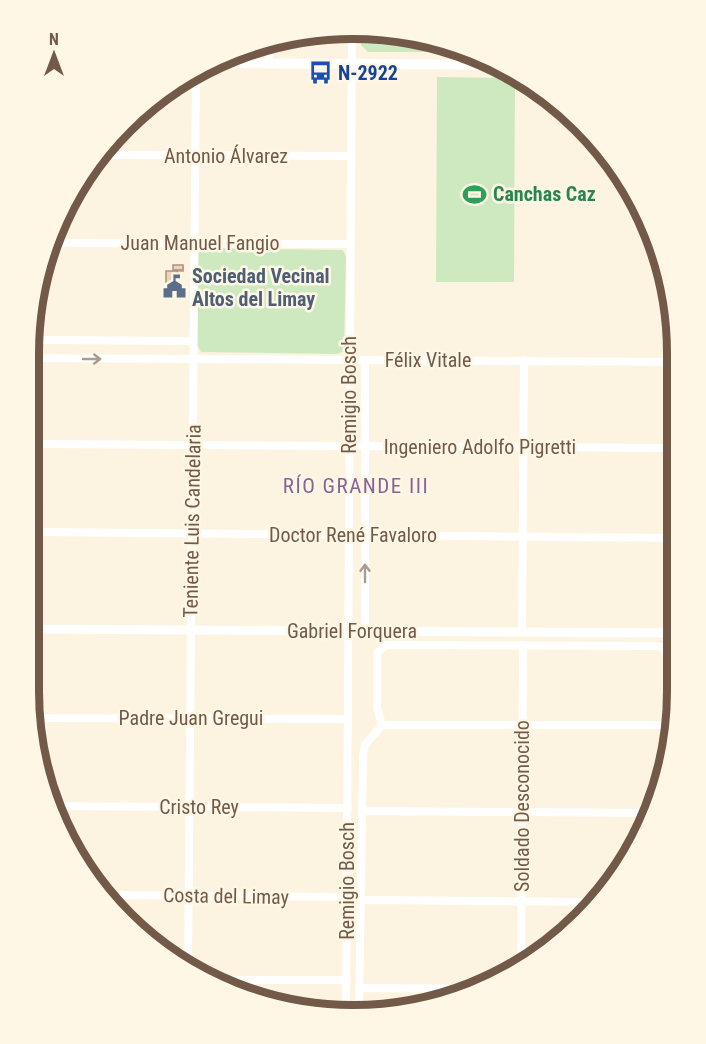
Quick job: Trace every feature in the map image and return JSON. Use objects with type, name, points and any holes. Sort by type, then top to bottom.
[{"type":"main road","points":[[233,63],[477,65]]},
{"type":"street","name":"Remigio Bosch","points":[[346,1005],[352,39]]},
{"type":"street","points":[[269,51],[269,63]]},
{"type":"street","name":"Teniente Luis Candelaria","points":[[188,958],[196,81]]},
{"type":"street","name":"Antonio Álvarez","points":[[110,155],[351,156]]},
{"type":"street","name":"Juan Manuel Fangio","points":[[59,243],[350,244]]},
{"type":"street","points":[[40,340],[192,341]]},
{"type":"street","name":"Félix Vitale","points":[[39,358],[667,362]]},
{"type":"street","name":"Remigio Bosch","points":[[365,360],[365,631]]},
{"type":"street","points":[[522,632],[524,360]]},
{"type":"street","name":"Ingeniero Adolfo Pigretti","points":[[39,444],[667,448]]},
{"type":"street","name":"Doctor René Favaloro","points":[[39,532],[667,538]]},
{"type":"street","name":"Gabriel Forquera","points":[[39,623],[191,630],[667,633]]},
{"type":"street","name":"Gabriel Forquera","points":[[382,725],[377,707],[377,659],[380,649],[393,644],[655,646],[664,648],[667,656],[667,691]]},
{"type":"street","name":"Soldado Desconocido","points":[[521,956],[524,645]]},
{"type":"street","name":"Padre Juan Gregui","points":[[41,718],[348,719]]},
{"type":"street","name":"Remigio Bosch","points":[[359,1005],[364,748],[382,725]]},
{"type":"street","points":[[382,725],[665,725]]},
{"type":"street","name":"Cristo Rey","points":[[61,806],[348,808]]},
{"type":"street","points":[[362,811],[642,813]]},
{"type":"street","name":"Costa del Limay","points":[[114,894],[347,897]]},
{"type":"street","points":[[361,900],[585,902]]},
{"type":"street","points":[[231,980],[346,980]]},
{"type":"street","points":[[360,988],[451,989]]},
{"type":"green space","points":[[361,39],[374,40],[414,45],[441,52],[368,52],[361,45]]},
{"type":"green space","name":"Canchas Caz","points":[[437,77],[504,78],[515,84],[514,282],[436,282]]},
{"type":"green space","points":[[205,248],[343,250],[346,257],[344,351],[337,354],[201,352],[197,345],[197,255]]},
{"type":"building","points":[[173,265],[183,265],[183,270],[173,270]]},
{"type":"building","name":"Sociedad Vecinal Altos del Limay","points":[[166,271],[177,271],[177,295],[166,295]]},
{"type":"place","name":"N-2922","points":[[320,73]]},
{"type":"place","name":"Canchas Caz","points":[[475,194]]},
{"type":"place","name":"Sociedad Vecinal Altos del Limay","points":[[174,287]]},
{"type":"district","name":"RÍO GRANDE III","points":[[356,486]]}]
